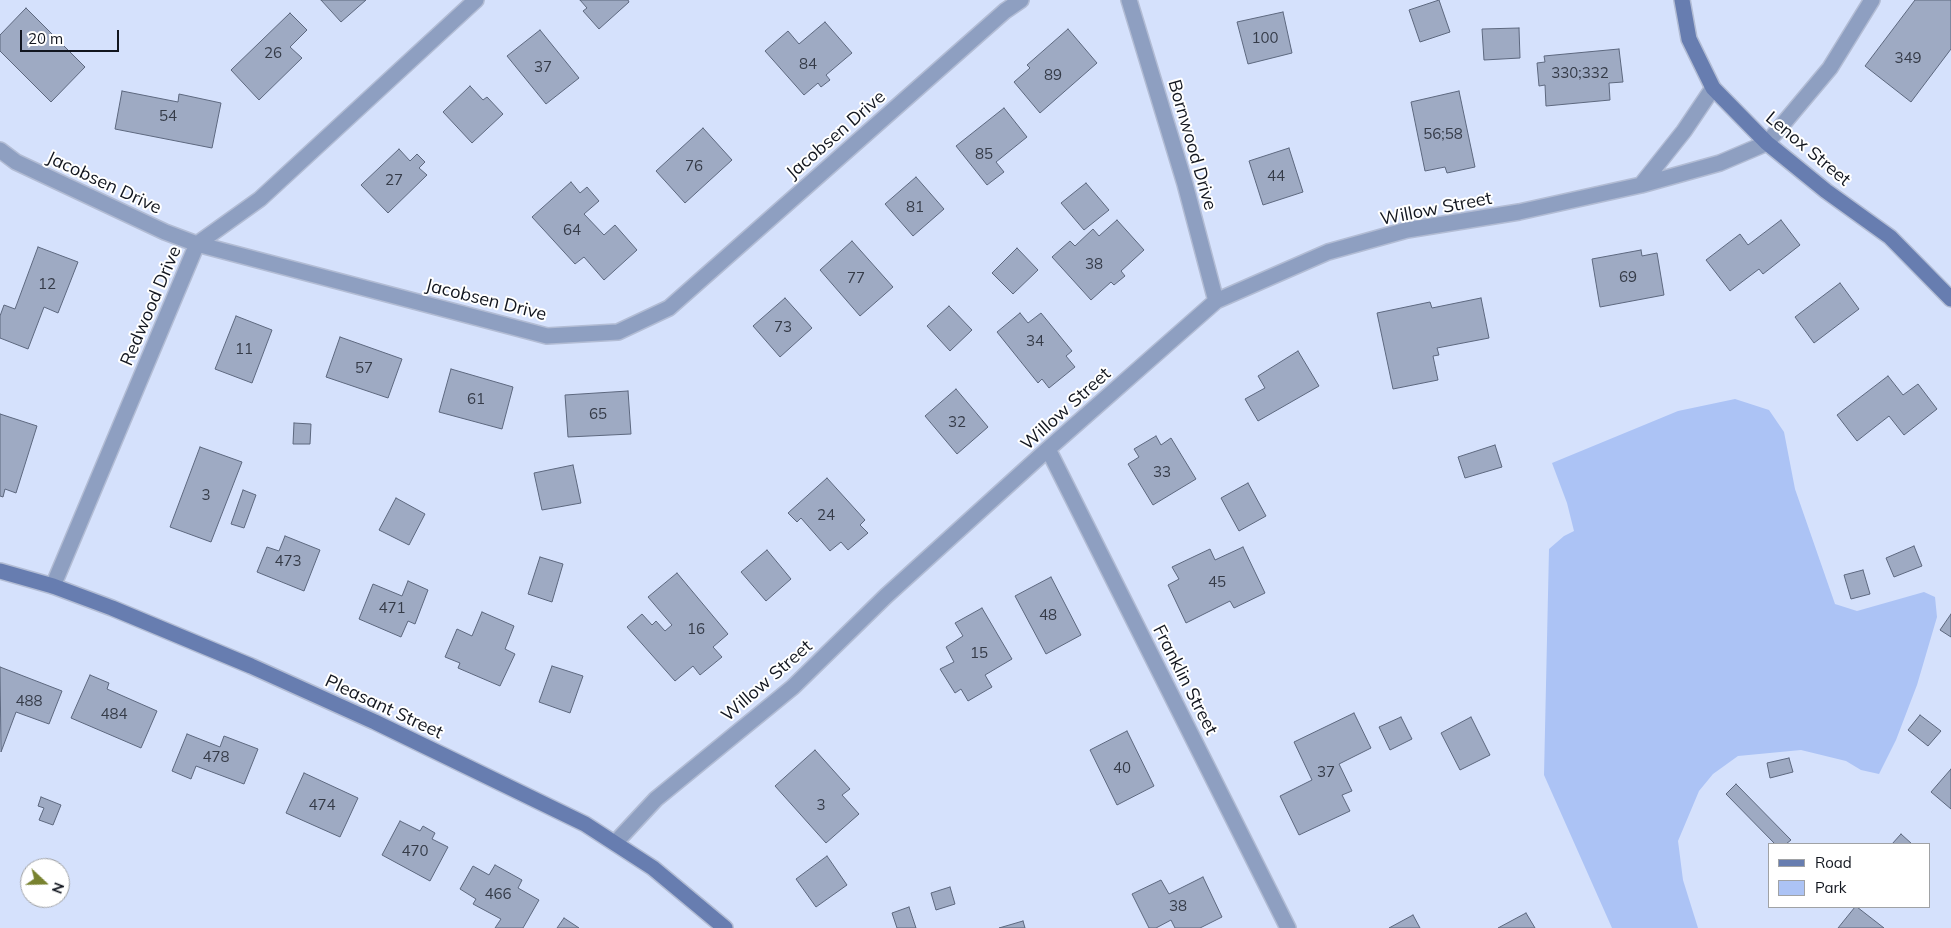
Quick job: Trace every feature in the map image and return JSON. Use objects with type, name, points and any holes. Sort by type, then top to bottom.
[{"type":"street","name":"Redwood Drive","points":[[53,586],[198,244],[260,199],[476,0]]},
{"type":"street","name":"Jacobsen Drive","points":[[0,150],[16,162],[165,232],[198,244],[547,336],[618,332],[669,308],[1005,11],[1021,0]]},
{"type":"street","name":"Bornwood Drive","points":[[1129,0],[1185,184],[1216,301]]},
{"type":"street","name":"Lenox Street","points":[[1682,0],[1689,38],[1713,88],[1767,143],[1826,191],[1890,237],[1951,299]]},
{"type":"street","points":[[1767,143],[1830,68],[1872,0]]},
{"type":"street","points":[[1641,185],[1684,131],[1713,88]]},
{"type":"street","name":"Willow Street","points":[[614,843],[656,799],[793,687],[886,596],[1048,449],[1216,301],[1328,252],[1407,230],[1519,212],[1641,185],[1720,163],[1767,143]]},
{"type":"street","name":"Franklin Street","points":[[1048,449],[1288,928]]},
{"type":"street","name":"Pleasant Street","points":[[0,571],[53,586],[112,608],[241,662],[366,718],[584,824],[653,868],[725,928]]},
{"type":"green space","points":[[1735,399],[1769,410],[1784,432],[1795,489],[1835,604],[1857,611],[1924,592],[1935,597],[1937,617],[1917,685],[1896,740],[1879,774],[1861,770],[1846,761],[1801,750],[1738,756],[1713,774],[1699,791],[1678,841],[1683,880],[1698,928],[1612,928],[1544,775],[1549,549],[1564,536],[1574,531],[1567,503],[1552,463],[1678,411]]},
{"type":"building","points":[[321,0],[366,0],[341,22]]},
{"type":"building","points":[[580,0],[628,0],[629,2],[599,29],[583,11],[587,8]]},
{"type":"building","points":[[1439,0],[1450,32],[1420,42],[1409,10]]},
{"type":"building","points":[[1915,0],[1951,0],[1951,49],[1911,102],[1865,66]]},
{"type":"building","points":[[26,8],[85,67],[51,102],[0,51],[0,35]]},
{"type":"building","points":[[1283,12],[1292,53],[1248,64],[1237,22]]},
{"type":"building","points":[[290,13],[307,30],[290,47],[302,58],[259,100],[231,70]]},
{"type":"building","points":[[825,22],[852,53],[826,75],[830,80],[821,87],[818,83],[804,95],[765,51],[788,31],[799,44]]},
{"type":"building","points":[[1519,28],[1520,58],[1484,60],[1482,29]]},
{"type":"building","points":[[1068,29],[1097,63],[1040,113],[1014,82],[1030,68],[1027,65]]},
{"type":"building","points":[[540,30],[579,78],[546,104],[507,56]]},
{"type":"building","points":[[1619,49],[1623,82],[1609,83],[1610,100],[1546,106],[1545,85],[1539,86],[1537,63],[1545,62],[1544,56]]},
{"type":"building","points":[[470,86],[483,100],[487,97],[503,114],[472,143],[443,112]]},
{"type":"building","points":[[122,91],[178,102],[179,94],[221,103],[212,148],[115,129]]},
{"type":"building","points":[[1459,91],[1475,167],[1447,173],[1445,167],[1425,171],[1411,102]]},
{"type":"building","points":[[1004,108],[1027,137],[996,162],[1004,172],[987,185],[956,146]]},
{"type":"building","points":[[703,128],[732,160],[685,203],[656,171]]},
{"type":"building","points":[[1289,148],[1303,192],[1263,205],[1249,161]]},
{"type":"building","points":[[399,149],[410,161],[417,154],[425,162],[419,168],[427,175],[388,213],[361,185]]},
{"type":"building","points":[[916,177],[944,209],[913,236],[885,204]]},
{"type":"building","points":[[571,182],[580,193],[587,187],[599,201],[584,214],[604,235],[615,225],[637,250],[604,280],[584,257],[575,264],[532,217]]},
{"type":"building","points":[[1086,183],[1109,210],[1084,230],[1061,203]]},
{"type":"building","points":[[1117,220],[1144,250],[1121,271],[1125,276],[1114,285],[1111,282],[1091,300],[1052,257],[1070,241],[1075,246],[1093,229],[1099,236]]},
{"type":"building","points":[[1781,220],[1800,245],[1763,274],[1759,269],[1730,291],[1706,260],[1740,234],[1748,245]]},
{"type":"building","points":[[852,241],[893,287],[860,316],[820,270]]},
{"type":"building","points":[[38,247],[78,262],[58,313],[44,307],[28,349],[0,338],[0,316],[4,305],[15,309]]},
{"type":"building","points":[[1017,248],[1038,270],[1013,294],[992,273]]},
{"type":"building","points":[[1641,250],[1642,256],[1657,253],[1664,295],[1600,307],[1592,259]]},
{"type":"building","points":[[1840,283],[1859,309],[1814,343],[1795,317]]},
{"type":"building","points":[[785,298],[812,328],[780,357],[753,326]]},
{"type":"building","points":[[1481,298],[1489,338],[1437,348],[1439,355],[1433,356],[1438,380],[1393,389],[1377,313],[1430,302],[1432,308]]},
{"type":"building","points":[[949,306],[972,330],[950,351],[927,326]]},
{"type":"building","points":[[1020,313],[1028,323],[1041,313],[1072,351],[1066,356],[1075,367],[1049,388],[1042,379],[1038,383],[997,332]]},
{"type":"building","points":[[236,316],[272,330],[252,383],[215,369]]},
{"type":"building","points":[[340,337],[402,359],[388,398],[326,377]]},
{"type":"building","points":[[1298,351],[1319,386],[1258,421],[1245,399],[1265,388],[1258,376]]},
{"type":"building","points":[[451,369],[513,387],[502,429],[439,412]]},
{"type":"building","points":[[1888,376],[1903,395],[1918,384],[1937,409],[1904,435],[1889,416],[1857,441],[1837,415]]},
{"type":"building","points":[[956,389],[988,427],[957,454],[925,416]]},
{"type":"building","points":[[628,391],[631,434],[568,437],[565,395]]},
{"type":"building","points":[[0,414],[37,426],[16,493],[5,489],[3,497],[0,496]]},
{"type":"building","points":[[294,423],[311,424],[310,444],[293,444]]},
{"type":"building","points":[[1156,436],[1161,445],[1171,438],[1196,479],[1153,505],[1128,464],[1139,457],[1134,449]]},
{"type":"building","points":[[1495,445],[1502,467],[1465,478],[1458,457]]},
{"type":"building","points":[[200,447],[242,462],[211,542],[170,527]]},
{"type":"building","points":[[573,465],[581,503],[542,510],[534,473]]},
{"type":"building","points":[[827,478],[865,520],[860,525],[868,533],[848,550],[841,542],[830,551],[801,518],[797,522],[788,513]]},
{"type":"building","points":[[1248,483],[1266,516],[1239,531],[1221,498]]},
{"type":"building","points":[[243,490],[256,495],[244,528],[231,524]]},
{"type":"building","points":[[396,498],[425,514],[409,545],[379,530]]},
{"type":"building","points":[[285,536],[320,550],[304,591],[257,572],[267,547],[279,551]]},
{"type":"building","points":[[1914,546],[1922,566],[1894,577],[1886,558]]},
{"type":"building","points":[[1243,547],[1265,593],[1234,608],[1230,601],[1186,623],[1168,585],[1179,579],[1172,567],[1210,549],[1215,560]]},
{"type":"building","points":[[767,550],[791,579],[766,601],[741,572]]},
{"type":"building","points":[[540,557],[563,564],[552,602],[528,594]]},
{"type":"building","points":[[1863,570],[1870,594],[1851,599],[1844,575]]},
{"type":"building","points":[[677,573],[728,634],[713,647],[722,657],[700,675],[693,666],[675,681],[627,627],[642,614],[652,625],[656,621],[665,631],[672,625],[648,597]]},
{"type":"building","points":[[1051,577],[1081,635],[1046,654],[1015,596]]},
{"type":"building","points":[[408,581],[428,590],[415,624],[408,621],[401,637],[359,619],[373,584],[402,596]]},
{"type":"building","points":[[982,608],[1012,659],[985,675],[992,687],[968,701],[961,689],[955,693],[940,669],[954,662],[946,647],[963,636],[955,623]]},
{"type":"building","points":[[482,612],[514,626],[505,649],[515,654],[500,686],[458,668],[460,663],[445,657],[457,629],[472,636]]},
{"type":"building","points":[[1951,614],[1951,637],[1940,630]]},
{"type":"building","points":[[552,666],[583,676],[570,713],[539,702]]},
{"type":"building","points":[[0,667],[62,691],[49,724],[16,712],[1,752]]},
{"type":"building","points":[[90,675],[109,683],[107,689],[157,711],[141,748],[71,718]]},
{"type":"building","points":[[1354,713],[1371,748],[1339,764],[1352,791],[1342,795],[1350,811],[1299,835],[1280,796],[1312,780],[1294,742]]},
{"type":"building","points":[[1920,715],[1941,731],[1928,746],[1908,730]]},
{"type":"building","points":[[1401,717],[1412,739],[1390,750],[1379,727]]},
{"type":"building","points":[[1471,717],[1490,755],[1460,770],[1441,733]]},
{"type":"building","points":[[1127,731],[1154,786],[1117,805],[1090,750]]},
{"type":"building","points":[[187,734],[220,747],[224,736],[258,749],[244,784],[196,766],[191,779],[172,771]]},
{"type":"building","points":[[815,750],[850,789],[842,795],[859,814],[826,843],[775,786]]},
{"type":"building","points":[[1789,758],[1793,772],[1770,778],[1767,763]]},
{"type":"building","points":[[1951,769],[1951,809],[1931,792]]},
{"type":"building","points":[[304,773],[358,798],[340,837],[286,813]]},
{"type":"building","points":[[1736,784],[1791,840],[1787,843],[1774,843],[1726,794]]},
{"type":"building","points":[[41,797],[61,805],[53,825],[39,820],[44,808],[38,806]]},
{"type":"building","points":[[400,821],[420,831],[423,826],[435,833],[432,839],[448,847],[430,881],[382,855]]},
{"type":"building","points":[[1901,834],[1911,843],[1893,843]]},
{"type":"building","points":[[827,856],[847,885],[816,907],[796,879]]},
{"type":"building","points":[[495,865],[522,880],[518,888],[539,900],[523,928],[495,928],[501,919],[473,904],[476,899],[460,889],[473,866],[489,875]]},
{"type":"building","points":[[1203,877],[1222,917],[1200,928],[1175,928],[1171,920],[1156,928],[1149,928],[1132,894],[1161,880],[1169,894]]},
{"type":"building","points":[[950,887],[955,904],[936,910],[931,893]]},
{"type":"building","points":[[909,907],[916,928],[897,928],[892,913]]},
{"type":"building","points":[[1854,908],[1858,908],[1884,928],[1838,928]]},
{"type":"building","points":[[1526,913],[1535,928],[1498,928]]},
{"type":"building","points":[[1413,915],[1420,928],[1389,928]]},
{"type":"building","points":[[564,918],[579,928],[557,928]]},
{"type":"building","points":[[1023,921],[1025,928],[999,928]]}]
